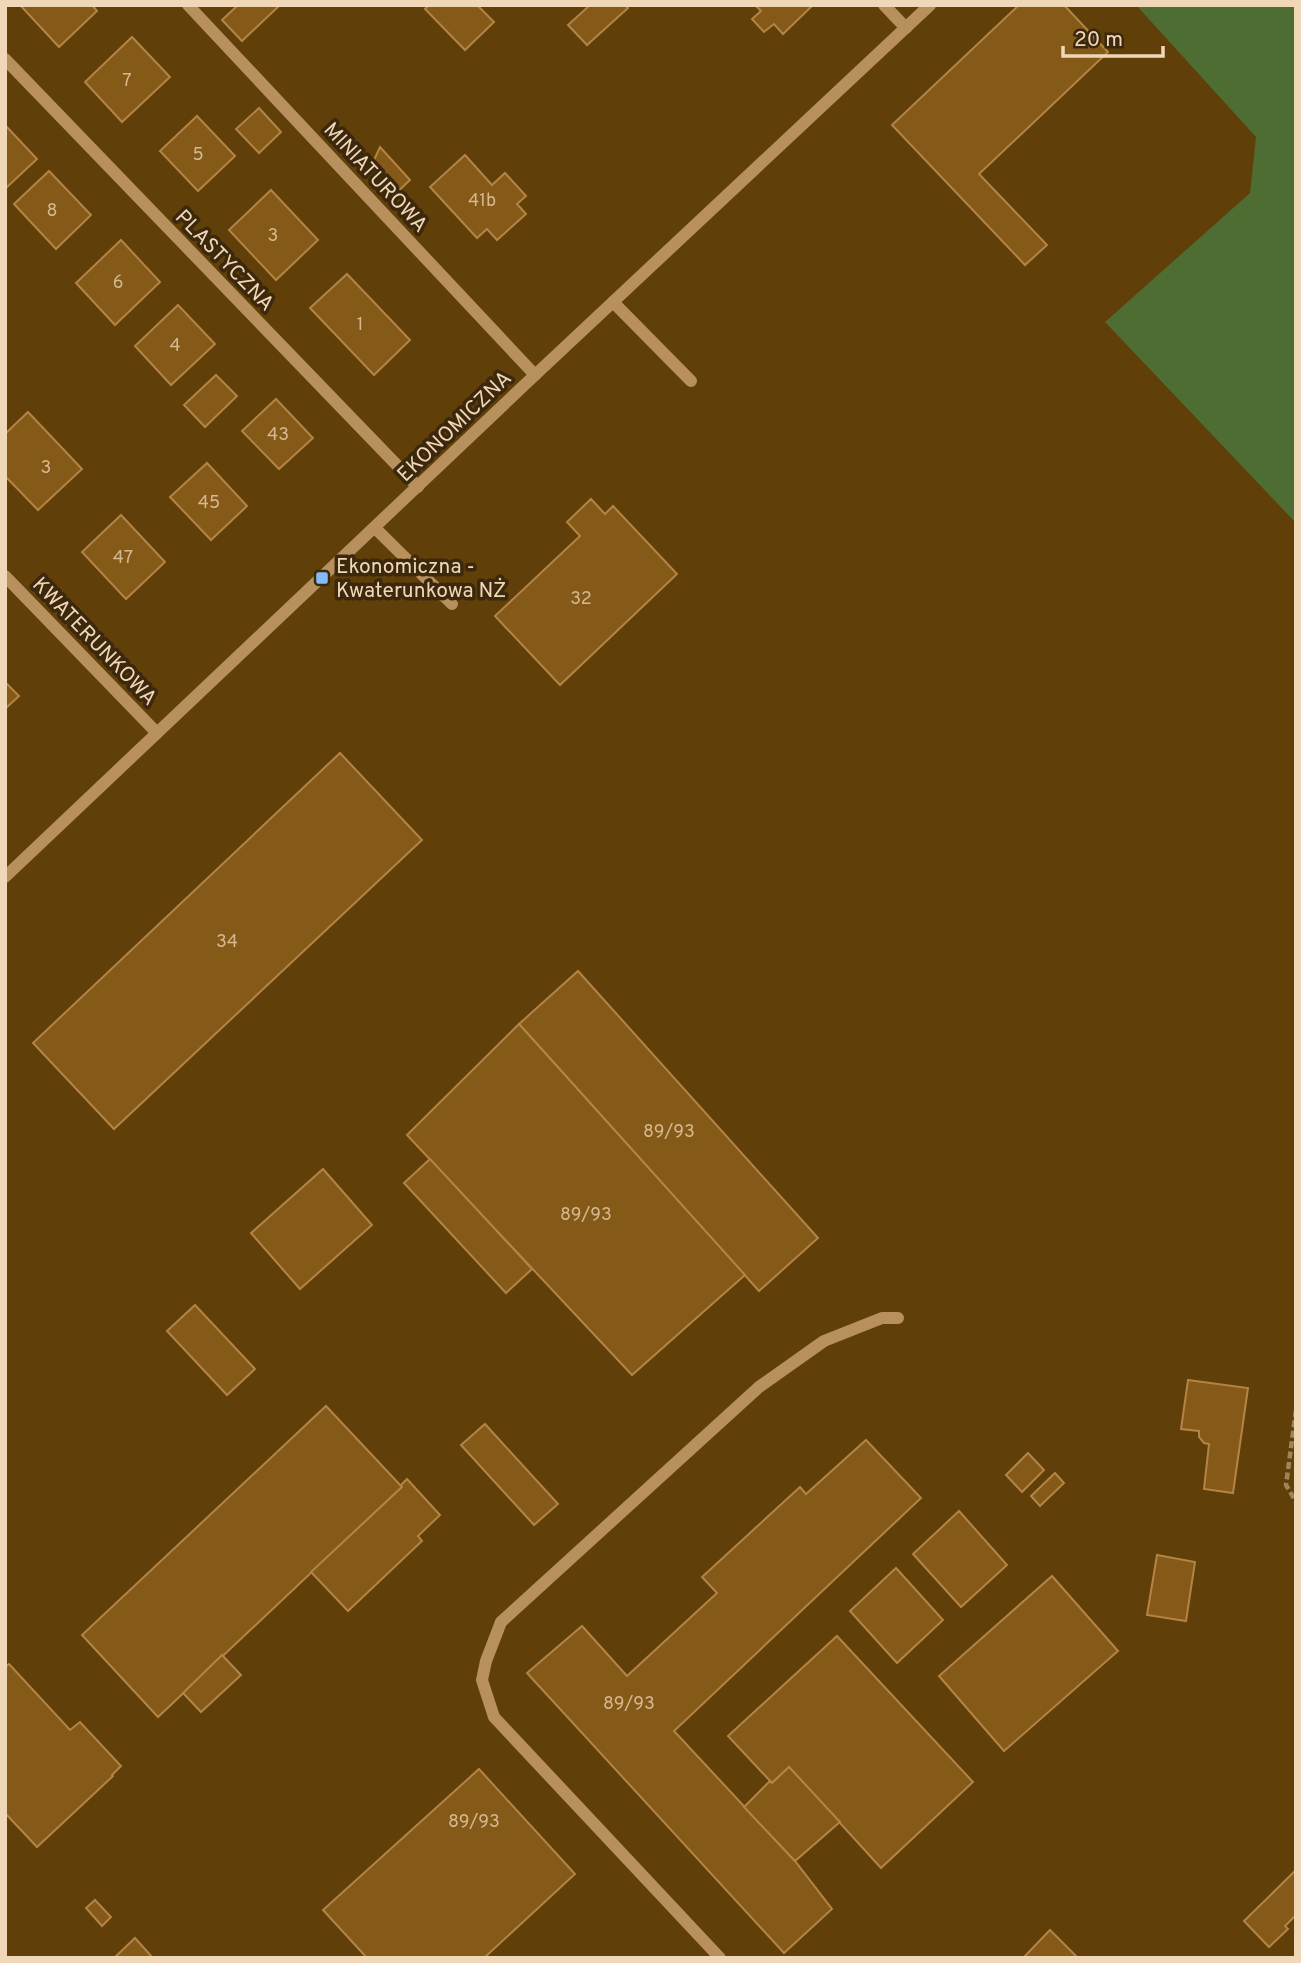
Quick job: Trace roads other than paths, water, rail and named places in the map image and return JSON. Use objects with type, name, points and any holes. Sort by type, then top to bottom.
[{"type":"street","name":"MINIATUROWA","points":[[188,5],[535,375]]},
{"type":"street","points":[[884,5],[906,28]]},
{"type":"street","name":"EKONOMICZNA","points":[[5,877],[930,5]]},
{"type":"street","name":"PLASTYCZNA","points":[[5,59],[418,487]]},
{"type":"street","points":[[613,302],[691,382]]},
{"type":"street","points":[[375,528],[452,604]]},
{"type":"street","name":"KWATERUNKOWA","points":[[5,576],[157,733]]},
{"type":"street","points":[[720,1958],[494,1717],[482,1680],[486,1661],[501,1622],[759,1387],[824,1341],[882,1318],[898,1318]]},
{"type":"place","name":"Ekonomiczna - Kwaterunkowa NŻ","points":[[322,578]]}]
